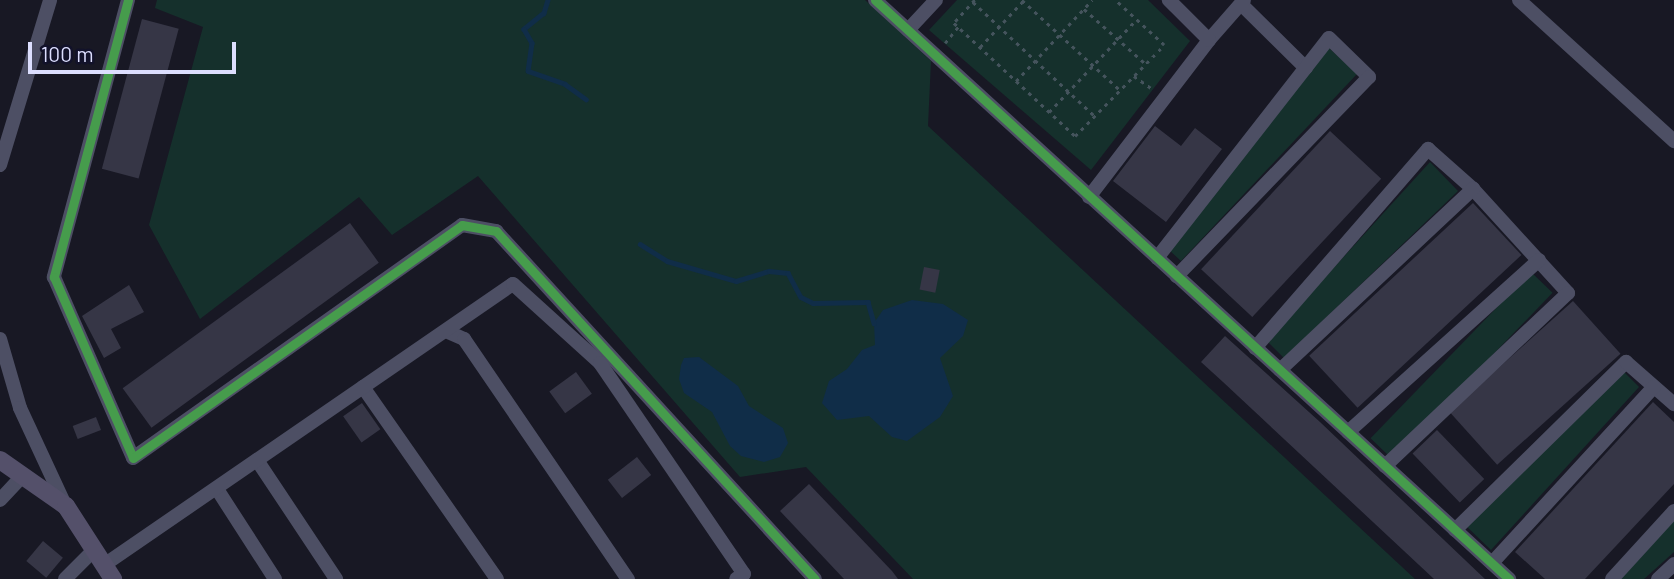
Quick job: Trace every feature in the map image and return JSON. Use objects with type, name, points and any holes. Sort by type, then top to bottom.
[{"type":"main road","points":[[0,460],[66,506],[104,564]]},
{"type":"street","points":[[0,165],[50,0]]},
{"type":"street","points":[[128,0],[54,277],[133,458],[461,225],[496,231],[816,579]]},
{"type":"street","points":[[875,0],[1509,579]]},
{"type":"street","points":[[908,30],[936,0]]},
{"type":"street","points":[[1169,0],[1209,40]]},
{"type":"street","points":[[1519,0],[1674,141]]},
{"type":"street","points":[[1089,197],[1209,40],[1242,2],[1306,68]]},
{"type":"street","points":[[1157,258],[1329,38],[1369,77],[1177,276]]},
{"type":"street","points":[[1255,348],[1429,149],[1473,189],[1568,293],[1385,466]]},
{"type":"street","points":[[1280,370],[1473,189]]},
{"type":"street","points":[[1348,432],[1539,260]]},
{"type":"street","points":[[65,579],[104,564],[513,284],[600,363],[744,574],[736,579]]},
{"type":"street","points":[[446,331],[464,339],[628,579]]},
{"type":"street","points":[[0,339],[20,408],[66,506]]},
{"type":"street","points":[[1455,530],[1626,362],[1674,404]]},
{"type":"street","points":[[363,387],[497,579]]},
{"type":"street","points":[[1492,563],[1654,387]]},
{"type":"street","points":[[257,460],[336,579]]},
{"type":"street","points":[[0,500],[22,475]]},
{"type":"street","points":[[217,489],[275,579]]},
{"type":"street","points":[[1612,579],[1674,511]]},
{"type":"street","points":[[1658,579],[1674,564]]},
{"type":"path","points":[[1016,81],[1092,0]]},
{"type":"path","points":[[1095,116],[974,1],[954,23],[1075,136],[1095,116],[1120,90],[1146,64],[1164,45],[1115,0]]},
{"type":"path","points":[[980,47],[1023,1],[1120,90]]},
{"type":"path","points":[[1084,9],[1146,64]]},
{"type":"path","points":[[1049,112],[1136,20]]},
{"type":"path","points":[[936,56],[958,27]]},
{"type":"path","points":[[1134,76],[1165,98]]},
{"type":"green space","points":[[157,0],[865,0],[931,61],[928,126],[1415,579],[913,579],[806,467],[740,477],[478,176],[392,235],[359,197],[200,319],[149,225],[203,27],[155,8]]},
{"type":"green space","points":[[957,0],[1148,0],[1190,41],[1091,170],[929,30]]},
{"type":"green space","points":[[1329,48],[1357,74],[1181,261],[1169,250]]},
{"type":"green space","points":[[1430,162],[1458,191],[1284,358],[1267,341]]},
{"type":"green space","points":[[1531,272],[1553,293],[1392,459],[1371,438]]},
{"type":"green space","points":[[1624,372],[1639,387],[1491,550],[1465,525]]},
{"type":"green space","points":[[1674,515],[1674,552],[1644,579],[1616,579]]},
{"type":"water","points":[[912,300],[943,304],[968,320],[963,336],[940,358],[953,396],[940,417],[907,441],[892,437],[869,416],[837,420],[822,403],[829,381],[847,369],[862,350],[875,345],[874,323],[883,310]]},
{"type":"water","points":[[699,357],[738,386],[749,406],[783,428],[788,443],[780,457],[764,462],[741,456],[730,446],[712,412],[684,393],[679,379],[681,365],[684,358]]},
{"type":"building","points":[[142,19],[179,29],[139,179],[102,169]]},
{"type":"building","points":[[1155,126],[1181,146],[1195,128],[1222,149],[1166,222],[1113,181]]},
{"type":"building","points":[[1330,131],[1381,179],[1252,317],[1201,269]]},
{"type":"building","points":[[1473,203],[1521,255],[1358,408],[1309,356]]},
{"type":"building","points":[[350,223],[379,263],[151,428],[123,388]]},
{"type":"building","points":[[924,267],[940,270],[935,293],[920,290]]},
{"type":"building","points":[[129,285],[144,312],[111,329],[121,348],[104,358],[82,316]]},
{"type":"building","points":[[1573,301],[1621,354],[1497,465],[1450,412]]},
{"type":"building","points":[[1225,336],[1485,579],[1434,579],[1201,362]]},
{"type":"building","points":[[576,372],[592,394],[565,413],[549,391]]},
{"type":"building","points":[[1653,402],[1674,422],[1674,484],[1585,579],[1545,579],[1515,552]]},
{"type":"building","points":[[362,403],[380,429],[362,442],[343,416]]},
{"type":"building","points":[[96,417],[101,430],[78,439],[73,426]]},
{"type":"building","points":[[1437,430],[1484,479],[1460,503],[1413,454]]},
{"type":"building","points":[[637,457],[651,475],[622,498],[608,480]]},
{"type":"building","points":[[809,484],[898,579],[844,579],[780,511]]},
{"type":"building","points":[[43,541],[63,558],[46,578],[26,561]]},
{"type":"waterway","points":[[548,0],[544,13],[524,29],[532,43],[528,71],[565,84],[586,99]]},
{"type":"waterway","points":[[640,244],[667,261],[736,281],[769,271],[788,273],[801,297],[813,303],[868,302],[874,323]]},
{"type":"cycle path","points":[[128,0],[54,277],[133,458],[462,225],[496,231],[815,579]]},
{"type":"cycle path","points":[[875,0],[1509,579]]}]
